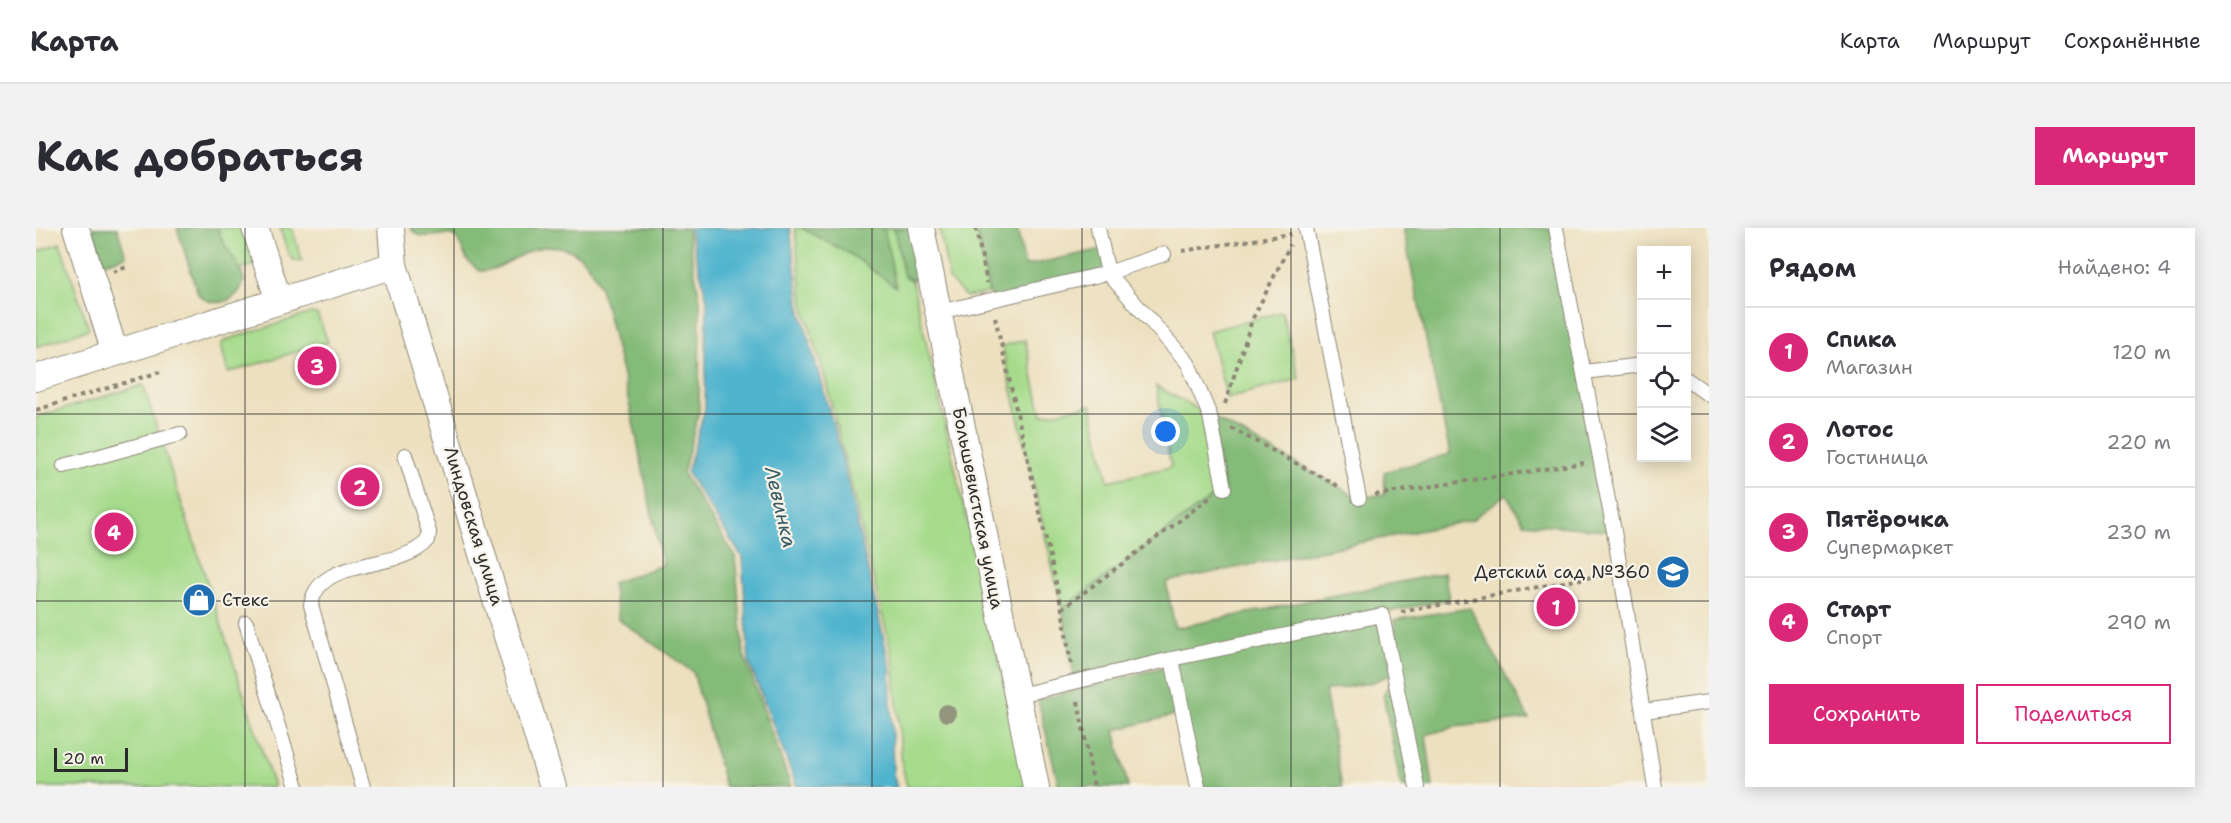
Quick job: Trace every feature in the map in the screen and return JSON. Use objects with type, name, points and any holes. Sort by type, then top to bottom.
[{"type":"street","points":[[76,228],[115,353]]},
{"type":"street","points":[[255,228],[279,301]]},
{"type":"street","name":"Линдовская улица","points":[[392,228],[394,265],[553,787]]},
{"type":"street","name":"Большевистская улица","points":[[921,228],[1036,787]]},
{"type":"street","points":[[36,378],[394,265]]},
{"type":"lane","points":[[1098,228],[1108,273],[1188,363],[1214,419],[1224,488]]},
{"type":"lane","points":[[1306,228],[1359,498]]},
{"type":"lane","points":[[1556,228],[1620,572],[1655,787]]},
{"type":"lane","points":[[939,312],[1108,273],[1164,254]]},
{"type":"lane","points":[[1584,372],[1637,365]]},
{"type":"lane","points":[[1691,382],[1709,395]]},
{"type":"lane","points":[[64,466],[180,434]]},
{"type":"lane","points":[[363,787],[312,605],[313,594],[327,578],[415,550],[428,540],[429,532],[405,455]]},
{"type":"lane","points":[[1016,696],[1172,659],[1382,615],[1417,787]]},
{"type":"lane","points":[[246,623],[297,787]]},
{"type":"lane","points":[[1172,659],[1198,787]]},
{"type":"lane","points":[[1644,711],[1709,702]]},
{"type":"path","points":[[976,228],[1062,609],[1094,787]]},
{"type":"path","points":[[1164,254],[1296,233],[1252,320],[1214,419],[1359,498],[1600,460]]},
{"type":"path","points":[[36,410],[160,372]]},
{"type":"path","points":[[1062,609],[1224,488]]},
{"type":"path","points":[[1382,615],[1620,572]]},
{"type":"green space","points":[[92,228],[117,228],[126,256],[104,263]]},
{"type":"green space","points":[[177,228],[218,228],[223,242],[242,273],[244,280],[237,294],[225,301],[211,302],[198,294]]},
{"type":"green space","points":[[212,228],[245,228],[257,264],[227,273]]},
{"type":"green space","points":[[280,228],[292,228],[302,261],[293,260],[287,251]]},
{"type":"green space","points":[[410,228],[687,228],[700,301],[699,411],[683,474],[735,556],[744,655],[791,787],[725,787],[693,672],[618,619],[612,583],[663,565],[607,310],[588,265],[569,250],[542,247],[489,270],[479,271],[467,260],[456,236],[421,236]]},
{"type":"green space","points":[[795,228],[894,228],[904,276],[912,280],[1028,787],[907,787],[902,764],[893,659],[824,374],[803,304]]},
{"type":"green space","points":[[801,228],[884,228],[896,287],[850,254]]},
{"type":"green space","points":[[894,228],[913,228],[919,277],[912,280],[904,276]]},
{"type":"green space","points":[[939,228],[976,228],[989,293],[966,297],[949,279]]},
{"type":"green space","points":[[976,228],[1017,228],[1025,266],[1103,249],[1108,273],[991,301]]},
{"type":"green space","points":[[1403,228],[1556,228],[1614,531],[1524,523],[1506,494],[1472,520],[1166,582],[1175,628],[1444,573],[1449,599],[1280,636],[1382,615],[1394,673],[1373,682],[1325,691],[1342,787],[1198,787],[1172,659],[1075,682],[1062,609],[1224,488],[1210,416],[1359,498],[1385,494],[1384,472],[1450,454]]},
{"type":"green space","points":[[60,243],[89,329],[36,347],[36,252]]},
{"type":"green space","points":[[1282,312],[1299,379],[1227,398],[1209,331]]},
{"type":"green space","points":[[311,313],[317,314],[328,342],[228,373],[221,344],[226,340]]},
{"type":"green space","points":[[1025,340],[1042,415],[1091,405],[1108,481],[1171,467],[1156,386],[1210,416],[1224,488],[1062,609],[1002,346]]},
{"type":"green space","points":[[143,385],[274,787],[36,787],[36,417]]},
{"type":"green space","points":[[1470,608],[1529,719],[1454,727],[1426,735],[1433,787],[1401,787],[1383,694],[1401,669],[1394,620]]},
{"type":"green space","points":[[1165,667],[1175,715],[1115,730],[1128,787],[1059,787],[1038,700]]},
{"type":"water","name":"Левинка","points":[[689,228],[790,228],[800,308],[840,449],[890,666],[893,774],[897,787],[797,787],[749,662],[742,557],[687,473],[705,409],[707,299]]},
{"type":"place","name":"Пятёрочка","points":[[317,366]]},
{"type":"place","name":"Лотос","points":[[360,487]]},
{"type":"place","name":"Старт","points":[[114,532]]},
{"type":"place","name":"Детский сад №360","points":[[1673,572]]},
{"type":"place","name":"Стекс","points":[[199,600]]},
{"type":"place","name":"Спика","points":[[1556,607]]}]
